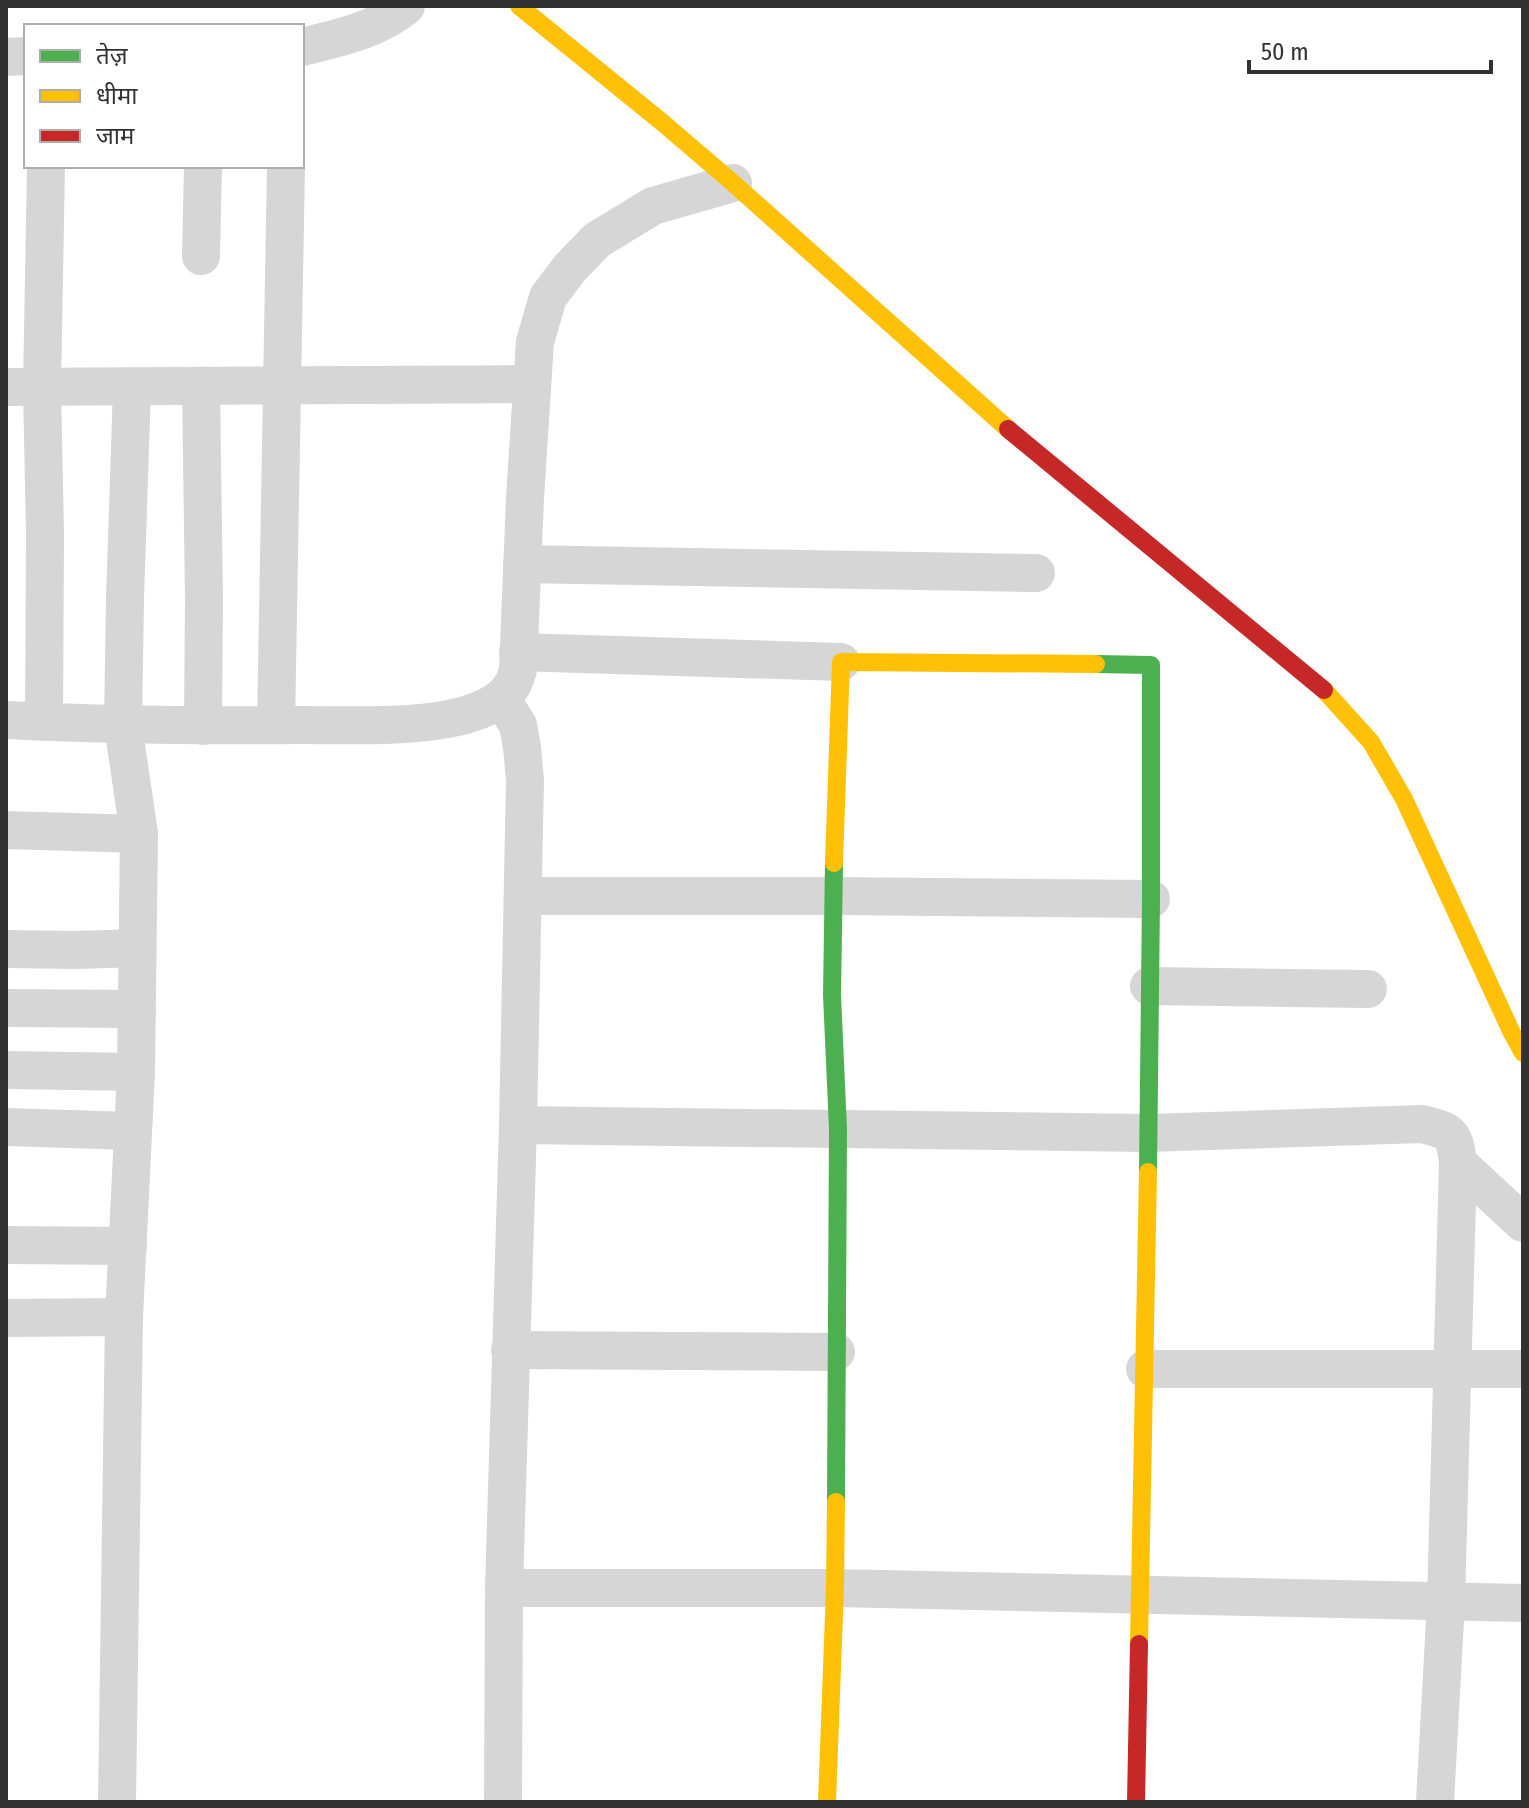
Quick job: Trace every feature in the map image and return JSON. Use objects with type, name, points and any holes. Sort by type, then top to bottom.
[{"type":"street","points":[[304,47],[346,37],[391,18],[406,6]]},
{"type":"street","points":[[519,6],[733,183],[982,407],[1326,692],[1371,742],[1404,799],[1523,1053]]},
{"type":"street","points":[[44,722],[45,550],[24,388],[46,168]]},
{"type":"street","points":[[201,256],[203,168]]},
{"type":"street","points":[[276,725],[286,168]]},
{"type":"street","points":[[6,720],[203,726],[430,721],[454,718],[501,698],[512,686],[518,670],[535,342],[548,297],[597,240],[653,206],[733,183]]},
{"type":"street","points":[[24,388],[532,384]]},
{"type":"street","points":[[201,387],[203,726]]},
{"type":"street","points":[[117,1802],[124,1317],[136,1072],[139,834],[123,725],[132,388]]},
{"type":"street","points":[[522,564],[1036,573]]},
{"type":"street","points":[[518,652],[841,662],[1151,665],[1145,1369],[1136,1802]]},
{"type":"street","points":[[827,1802],[835,1588],[838,1129],[832,995],[841,662]]},
{"type":"street","points":[[501,698],[518,725],[525,780],[504,1588],[503,1802]]},
{"type":"street","points":[[6,830],[139,834]]},
{"type":"street","points":[[523,896],[1151,899]]},
{"type":"street","points":[[6,949],[137,948]]},
{"type":"street","points":[[1149,986],[1368,989]]},
{"type":"street","points":[[6,1008],[137,1009]]},
{"type":"street","points":[[6,1070],[136,1072]]},
{"type":"street","points":[[518,1125],[1147,1133],[1422,1124],[1446,1130],[1455,1142],[1458,1163],[1446,1602],[1435,1802]]},
{"type":"street","points":[[6,1127],[132,1131]]},
{"type":"street","points":[[1458,1163],[1523,1223]]},
{"type":"street","points":[[6,1245],[128,1246]]},
{"type":"street","points":[[6,1318],[124,1317]]},
{"type":"street","points":[[510,1350],[836,1352]]},
{"type":"street","points":[[1145,1369],[1523,1369]]},
{"type":"street","points":[[504,1588],[835,1588],[1523,1603]]},
{"type":"traffic: fast","points":[[1096,664],[1151,665],[1148,1172]]},
{"type":"traffic: fast","points":[[834,863],[832,995],[838,1129],[836,1502]]},
{"type":"traffic: slow","points":[[519,6],[733,183],[1008,429]]},
{"type":"traffic: slow","points":[[834,863],[841,662],[1096,664]]},
{"type":"traffic: slow","points":[[1324,690],[1371,742],[1404,799],[1523,1053]]},
{"type":"traffic: slow","points":[[1139,1644],[1148,1172]]},
{"type":"traffic: slow","points":[[827,1802],[836,1502]]},
{"type":"traffic: jam","points":[[1008,429],[1324,690]]},
{"type":"traffic: jam","points":[[1136,1802],[1139,1644]]}]
